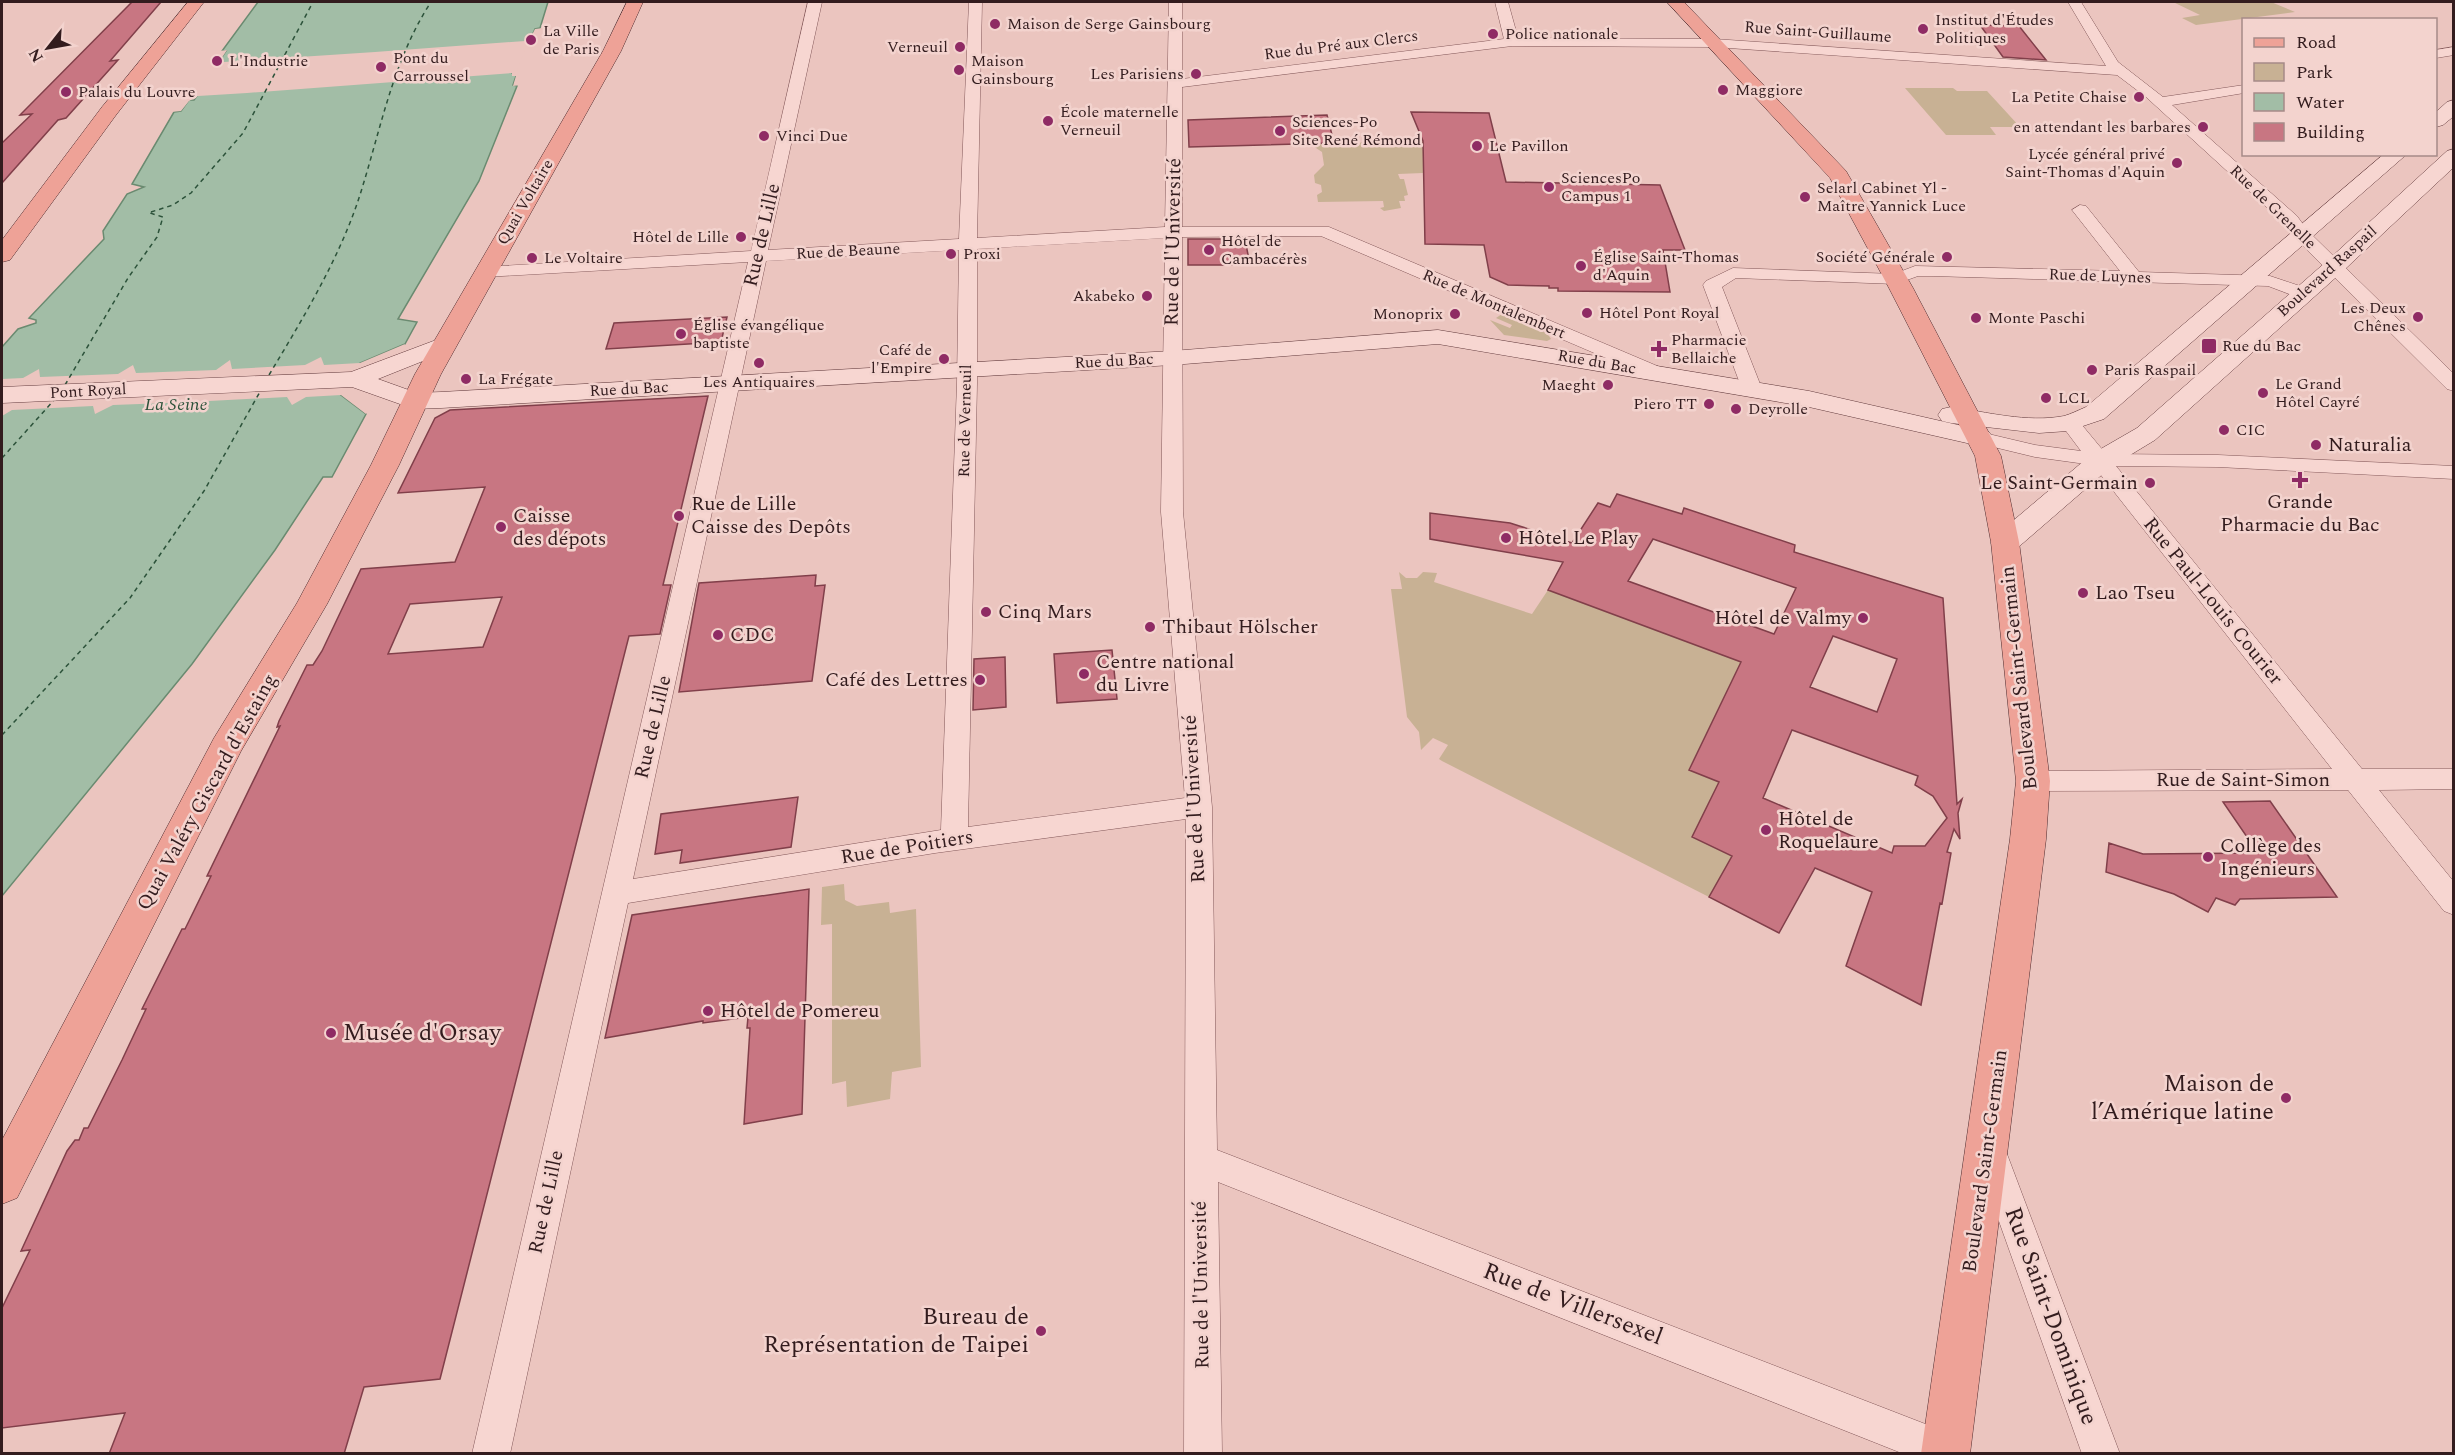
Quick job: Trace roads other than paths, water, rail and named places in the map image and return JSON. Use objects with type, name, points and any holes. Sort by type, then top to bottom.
[{"type":"main road","points":[[2,255],[110,111],[196,2]]},
{"type":"main road","name":"Quai Voltaire","points":[[414,401],[444,344],[612,51],[635,2]]},
{"type":"main road","name":"Boulevard Saint-Germain","points":[[1675,2],[1839,175],[1989,456],[2005,543],[2033,781],[2028,839],[1988,1145],[1945,1452]]},
{"type":"main road","points":[[2437,120],[2454,106]]},
{"type":"main road","points":[[1974,428],[2070,423],[2095,413],[2395,156]]},
{"type":"main road","name":"Boulevard Raspail","points":[[2005,543],[2102,460],[2146,434],[2303,292],[2335,266],[2448,157]]},
{"type":"main road","name":"Rue du Bac","points":[[414,401],[1172,358],[1438,337],[1655,372],[1974,428]]},
{"type":"main road","name":"Pont Royal","points":[[2,395],[354,379],[444,344]]},
{"type":"main road","name":"Pont Royal","points":[[354,379],[414,401]]},
{"type":"main road","name":"Quai Valéry Giscard d'Estaing","points":[[2,1183],[226,747],[312,604],[385,465],[414,401]]},
{"type":"street","name":"Rue de Lille","points":[[491,1454],[815,2]]},
{"type":"street","name":"Rue de Verneuil","points":[[954,840],[975,2]]},
{"type":"street","name":"Rue de l'Université","points":[[1175,2],[1172,512],[1199,807],[1203,1454]]},
{"type":"street","points":[[1501,2],[1512,42]]},
{"type":"street","name":"Rue de Grenelle","points":[[2075,2],[2100,47],[2113,65],[2160,102],[2291,220],[2302,235],[2454,385]]},
{"type":"street","name":"Rue du Pré aux Clercs","points":[[1174,84],[1512,42]]},
{"type":"street","name":"Rue Saint-Guillaume","points":[[1512,42],[1714,43],[2121,71]]},
{"type":"street","points":[[2437,54],[2454,51]]},
{"type":"street","points":[[2160,102],[2242,89]]},
{"type":"street","points":[[2080,210],[2135,278]]},
{"type":"street","name":"Rue de Montalembert","points":[[1174,232],[1323,231],[1655,372]]},
{"type":"street","name":"Rue de Beaune","points":[[485,272],[1174,232]]},
{"type":"street","name":"Rue de Luynes","points":[[1752,389],[1712,285],[1733,273],[1896,279],[1915,271],[2270,281],[2303,292]]},
{"type":"street","name":"Rue Paul-Louis Courier","points":[[2070,423],[2102,460],[2454,903]]},
{"type":"street","name":"Rue du Bac","points":[[1974,428],[2035,452],[2102,460],[2218,461],[2454,472]]},
{"type":"street","name":"Rue de Saint-Simon","points":[[2033,781],[2454,779]]},
{"type":"street","name":"Rue de Poitiers","points":[[616,893],[954,840],[1199,807]]},
{"type":"street","name":"Rue Saint-Dominique","points":[[1988,1145],[2101,1454]]},
{"type":"street","name":"Rue de Villersexel","points":[[1200,1159],[1945,1452]]},
{"type":"water","name":"La Seine","points":[[258,2],[548,2],[540,28],[535,29],[531,38],[526,38],[512,73],[516,76],[513,85],[517,86],[479,181],[398,319],[417,322],[405,344],[360,363],[341,395],[366,414],[332,477],[323,477],[275,550],[192,664],[2,896],[2,347],[18,329],[36,323],[36,320],[29,318],[104,239],[103,231],[127,194],[144,187],[132,184],[174,112],[181,111],[189,100],[194,100],[223,62],[220,60],[226,51],[222,51]]},
{"type":"place","name":"Maison de Serge Gainsbourg","points":[[995,24]]},
{"type":"place","name":"Institut d'Études Politiques","points":[[1923,29]]},
{"type":"place","name":"Police nationale","points":[[1493,34]]},
{"type":"place","name":"La Ville de Paris","points":[[531,40]]},
{"type":"place","name":"Verneuil","points":[[960,47]]},
{"type":"place","name":"L'Industrie","points":[[217,61]]},
{"type":"place","name":"Pont du Carroussel","points":[[381,67]]},
{"type":"place","name":"Maison Gainsbourg","points":[[959,70]]},
{"type":"place","name":"Les Parisiens","points":[[1196,74]]},
{"type":"place","name":"Maggiore","points":[[1723,90]]},
{"type":"place","name":"Palais du Louvre","points":[[66,92]]},
{"type":"place","name":"La Petite Chaise","points":[[2139,97]]},
{"type":"place","name":"École maternelle Verneuil","points":[[1048,121]]},
{"type":"place","name":"en attendant les barbares","points":[[2203,127]]},
{"type":"place","name":"Sciences-Po Site René Rémond","points":[[1280,131]]},
{"type":"place","name":"Vinci Due","points":[[764,136]]},
{"type":"place","name":"Le Pavillon","points":[[1477,146]]},
{"type":"place","name":"Lycée général privé Saint-Thomas d'Aquin","points":[[2177,163]]},
{"type":"place","name":"SciencesPo Campus 1","points":[[1549,187]]},
{"type":"place","name":"Selarl Cabinet Yl - Maître Yannick Luce","points":[[1805,197]]},
{"type":"place","name":"Hôtel de Lille","points":[[741,237]]},
{"type":"place","name":"Hôtel de Cambacérès","points":[[1209,250]]},
{"type":"place","name":"Proxi","points":[[951,254]]},
{"type":"place","name":"Société Générale","points":[[1947,257]]},
{"type":"place","name":"Le Voltaire","points":[[532,258]]},
{"type":"place","name":"Église Saint-Thomas d'Aquin","points":[[1581,266]]},
{"type":"place","name":"Akabeko","points":[[1147,296]]},
{"type":"place","name":"Hôtel Pont Royal","points":[[1587,313]]},
{"type":"place","name":"Monoprix","points":[[1455,314]]},
{"type":"place","name":"Les Deux Chênes","points":[[2418,317]]},
{"type":"place","name":"Monte Paschi","points":[[1976,318]]},
{"type":"place","name":"Église évangélique baptiste","points":[[681,334]]},
{"type":"place","name":"Rue du Bac","points":[[2209,346]]},
{"type":"place","name":"Pharmacie Bellaiche","points":[[1659,349]]},
{"type":"place","name":"Café de l'Empire","points":[[944,359]]},
{"type":"place","name":"Les Antiquaires","points":[[759,363]]},
{"type":"place","name":"Paris Raspail","points":[[2092,370]]},
{"type":"place","name":"La Frégate","points":[[466,379]]},
{"type":"place","name":"Maeght","points":[[1608,385]]},
{"type":"place","name":"Le Grand Hôtel Cayré","points":[[2263,393]]},
{"type":"place","name":"LCL","points":[[2046,398]]},
{"type":"place","name":"Piero TT","points":[[1709,404]]},
{"type":"place","name":"Deyrolle","points":[[1736,409]]},
{"type":"place","name":"CIC","points":[[2224,430]]},
{"type":"place","name":"Naturalia","points":[[2316,445]]},
{"type":"place","name":"Grande Pharmacie du Bac","points":[[2300,480]]},
{"type":"place","name":"Le Saint-Germain","points":[[2150,483]]},
{"type":"place","name":"Rue de Lille Caisse des Depôts","points":[[679,516]]},
{"type":"place","name":"Caisse des dépots","points":[[501,527]]},
{"type":"place","name":"Hôtel Le Play","points":[[1506,538]]},
{"type":"place","name":"Lao Tseu","points":[[2083,593]]},
{"type":"place","name":"Cinq Mars","points":[[986,612]]},
{"type":"place","name":"Hôtel de Valmy","points":[[1863,618]]},
{"type":"place","name":"Thibaut Hölscher","points":[[1150,627]]},
{"type":"place","name":"CDC","points":[[718,635]]},
{"type":"place","name":"Centre national du Livre","points":[[1084,674]]},
{"type":"place","name":"Café des Lettres","points":[[980,680]]},
{"type":"place","name":"Hôtel de Roquelaure","points":[[1766,830]]},
{"type":"place","name":"Collège des Ingénieurs","points":[[2208,857]]},
{"type":"place","name":"Hôtel de Pomereu","points":[[708,1011]]},
{"type":"place","name":"Musée d'Orsay","points":[[331,1033]]},
{"type":"place","name":"Maison de l’Amérique latine","points":[[2286,1098]]},
{"type":"place","name":"Bureau de Représentation de Taipei","points":[[1041,1331]]}]
